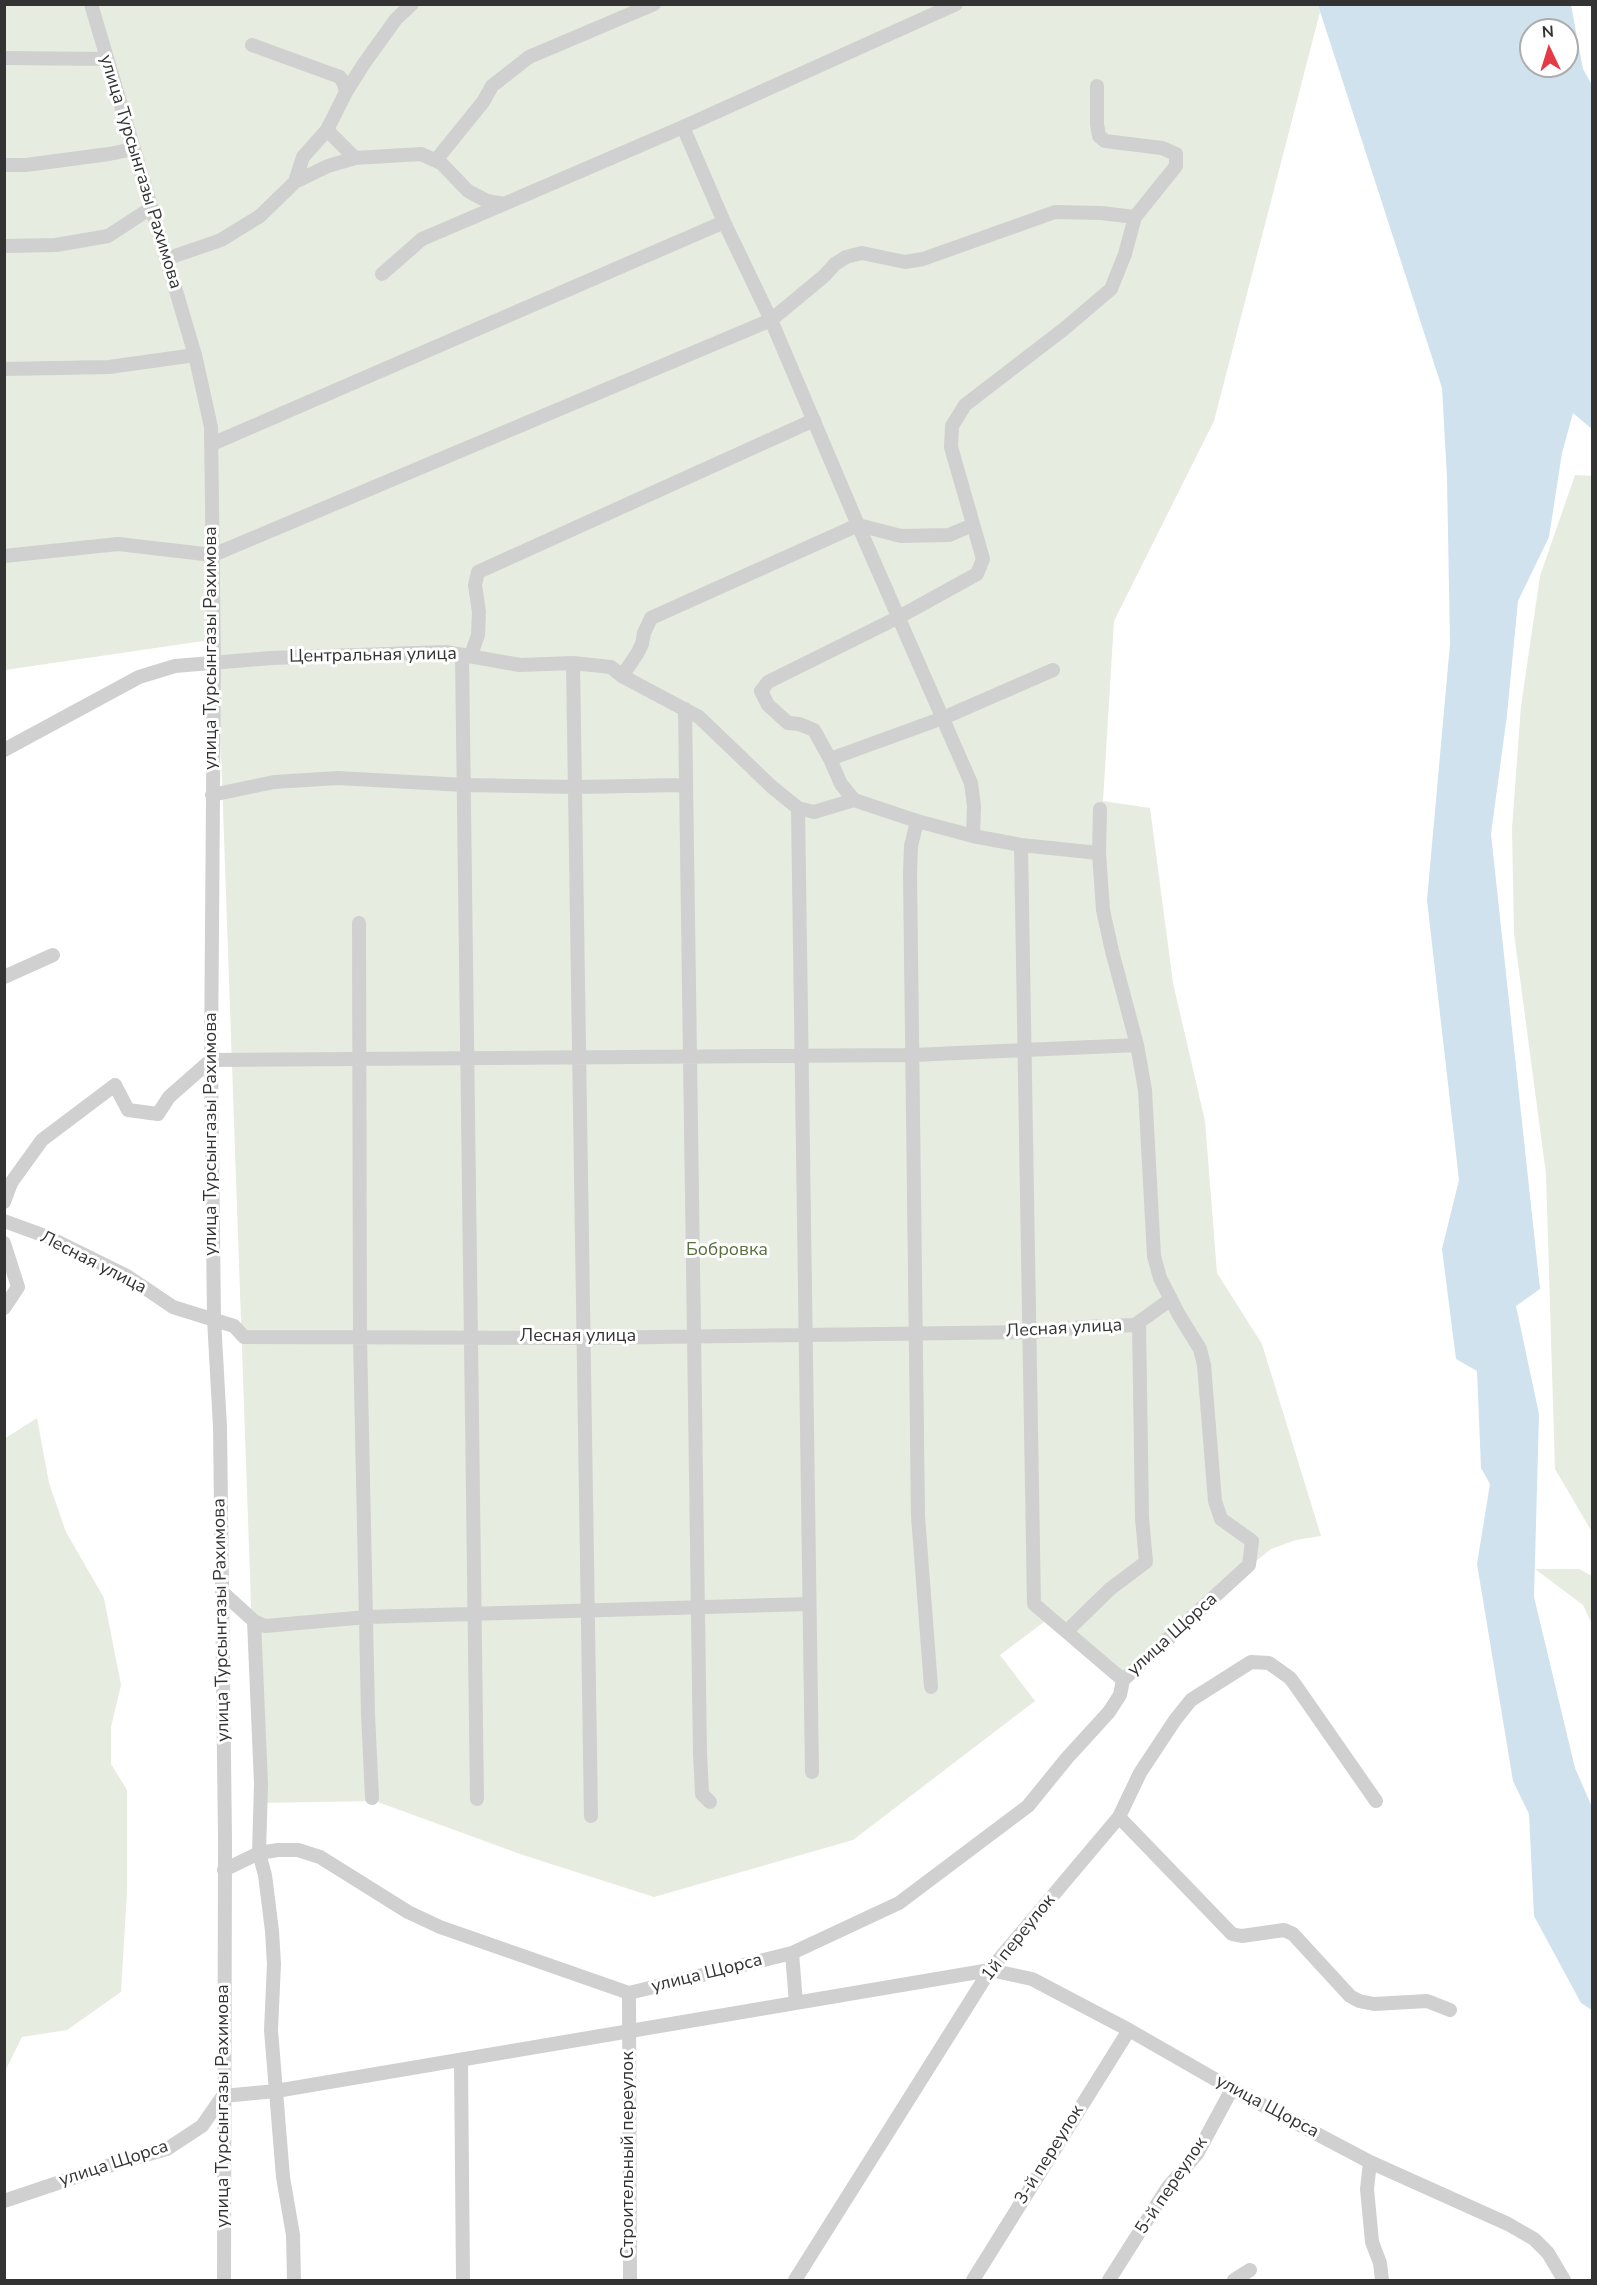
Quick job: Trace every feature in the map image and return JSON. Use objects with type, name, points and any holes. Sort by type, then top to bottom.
[{"type":"street","name":"улица Турсынгазы Рахимова","points":[[91,4],[195,355],[211,427],[212,444],[214,664],[211,1060],[214,1319],[220,1427],[222,1592],[224,2280]]},
{"type":"street","points":[[296,182],[303,158],[327,130],[363,64],[396,19],[412,4]]},
{"type":"street","points":[[436,160],[483,102],[492,87],[529,57],[654,4]]},
{"type":"street","points":[[382,274],[422,239],[683,127],[956,4]]},
{"type":"street","points":[[252,45],[340,77],[346,92]]},
{"type":"street","points":[[4,57],[106,59]]},
{"type":"street","points":[[1098,86],[1099,136],[1105,141],[1162,148],[1176,154],[1176,166],[1135,218],[1125,254],[1111,289],[1064,329],[965,405],[952,426],[951,447],[983,559],[977,574],[899,617],[768,682],[761,691],[768,705],[788,723],[799,724],[814,730],[841,784],[854,800],[917,821],[973,836],[1021,845],[1099,853]]},
{"type":"street","points":[[683,127],[724,222],[771,320],[971,783],[974,806],[973,836]]},
{"type":"street","points":[[327,130],[355,158]]},
{"type":"street","points":[[4,165],[26,165],[133,149]]},
{"type":"street","points":[[166,260],[222,240],[260,216],[296,182],[328,166],[355,158],[421,154],[441,164],[468,192],[487,201],[504,204]]},
{"type":"street","points":[[4,246],[56,245],[108,236],[151,208]]},
{"type":"street","points":[[4,556],[118,544],[213,555],[771,320],[846,257],[862,253],[905,262],[923,259],[1055,212],[1101,213],[1135,218]]},
{"type":"street","points":[[212,444],[724,222]]},
{"type":"street","points":[[4,369],[109,367],[195,355]]},
{"type":"street","points":[[477,1799],[464,785],[466,655],[478,636],[479,612],[475,585],[478,572],[814,420]]},
{"type":"street","points":[[622,676],[637,654],[651,618],[858,525],[902,536],[949,535],[973,525]]},
{"type":"street","name":"Центральная улица","points":[[4,750],[139,677],[175,666],[341,654],[446,652],[520,665],[573,663],[611,667],[622,676],[699,717],[772,788],[798,808]]},
{"type":"street","points":[[573,663],[591,1815]]},
{"type":"street","points":[[830,759],[943,718],[1053,670]]},
{"type":"street","points":[[685,709],[702,1794],[710,1802]]},
{"type":"street","points":[[212,795],[274,782],[338,778],[464,785],[576,787],[685,785]]},
{"type":"street","points":[[812,1772],[798,808],[814,812],[854,800]]},
{"type":"street","points":[[1100,809],[1099,853],[1106,927],[1137,1045],[1144,1090],[1154,1256],[1160,1278],[1171,1299]]},
{"type":"street","points":[[917,821],[911,846],[910,874],[918,1516],[930,1687]]},
{"type":"street","points":[[1021,845],[1034,1604],[1123,1680]]},
{"type":"street","points":[[359,923],[360,1338],[372,1798]]},
{"type":"street","points":[[4,977],[53,955]]},
{"type":"street","points":[[4,1202],[11,1183],[42,1140],[116,1085],[129,1110],[158,1114],[174,1092],[211,1060],[912,1055],[1137,1045]]},
{"type":"street","name":"Лесная улица","points":[[4,1221],[48,1237],[127,1276],[173,1307],[234,1326],[244,1337],[584,1338],[1030,1332],[1139,1323],[1171,1299]]},
{"type":"street","points":[[4,1243],[18,1287],[4,1308]]},
{"type":"street","name":"улица Щорса","points":[[259,1853],[298,1850],[320,1857],[408,1912],[440,1927],[629,1993],[792,1953],[899,1903],[1028,1806],[1109,1712],[1120,1695],[1123,1680],[1249,1565],[1251,1541],[1221,1519],[1215,1501],[1204,1365],[1200,1349],[1171,1299]]},
{"type":"street","points":[[1066,1631],[1110,1589],[1146,1562],[1142,1508],[1139,1323]]},
{"type":"street","points":[[222,1592],[254,1621],[265,1626],[367,1617],[808,1604]]},
{"type":"street","points":[[254,1621],[261,1784],[259,1853],[265,1875],[272,1931],[274,1964],[272,2030],[283,2177],[293,2235],[294,2280]]},
{"type":"street","name":"1й переулок","points":[[795,2280],[990,1970],[1119,1817],[1140,1773],[1191,1700],[1251,1662],[1269,1663],[1290,1678],[1376,1802]]},
{"type":"street","points":[[1119,1817],[1232,1934],[1242,1936],[1274,1930],[1284,1930],[1293,1934],[1350,1996],[1359,2001],[1374,2004],[1426,2001],[1440,2004],[1450,2010]]},
{"type":"street","points":[[224,1870],[259,1853]]},
{"type":"street","points":[[792,1953],[796,2003]]},
{"type":"street","name":"улица Щорса","points":[[4,2201],[108,2165],[167,2149],[202,2126],[223,2096],[276,2091],[990,1970],[1032,1979],[1370,2162],[1508,2224],[1534,2239],[1548,2253],[1564,2280]]},
{"type":"street","name":"Строительный переулок","points":[[629,1993],[630,2280]]},
{"type":"street","name":"3-й переулок","points":[[972,2280],[1129,2030]]},
{"type":"street","points":[[461,2060],[463,2280]]},
{"type":"street","name":"5-й переулок","points":[[1109,2280],[1168,2187],[1197,2154],[1232,2089]]},
{"type":"street","points":[[1370,2162],[1367,2190],[1371,2242],[1380,2263],[1382,2280]]},
{"type":"street","points":[[1234,2280],[1250,2270]]},
{"type":"green space","name":"Бобровка","points":[[4,5],[1318,5],[1320,12],[1214,421],[1114,621],[1103,801],[1150,808],[1173,983],[1205,1121],[1217,1273],[1262,1344],[1321,1536],[1296,1540],[1271,1549],[1210,1598],[1121,1680],[1052,1616],[1000,1655],[1035,1701],[853,1840],[654,1897],[523,1855],[375,1801],[258,1803],[217,639],[5,670]]},
{"type":"green space","points":[[1575,475],[1592,476],[1592,1532],[1555,1469],[1546,1174],[1514,933],[1512,828],[1521,706],[1540,576]]},
{"type":"green space","points":[[37,1418],[49,1483],[66,1532],[104,1598],[121,1685],[111,1727],[111,1764],[127,1790],[127,1892],[121,1992],[67,2030],[22,2037],[5,2071],[4,1439]]},
{"type":"green space","points":[[1535,1569],[1579,1569],[1592,1576],[1592,1624],[1583,1605]]},
{"type":"water","points":[[1318,5],[1571,5],[1573,18],[1519,18],[1519,78],[1579,78],[1579,48],[1583,69],[1592,85],[1592,429],[1573,413],[1562,453],[1549,537],[1518,601],[1507,715],[1491,834],[1540,1289],[1516,1306],[1539,1414],[1534,1597],[1575,1768],[1592,1807],[1592,2010],[1581,2003],[1534,1916],[1529,1814],[1513,1781],[1477,1564],[1490,1484],[1481,1468],[1477,1371],[1456,1359],[1442,1249],[1459,1180],[1427,900],[1450,644],[1447,477],[1442,388]]}]
